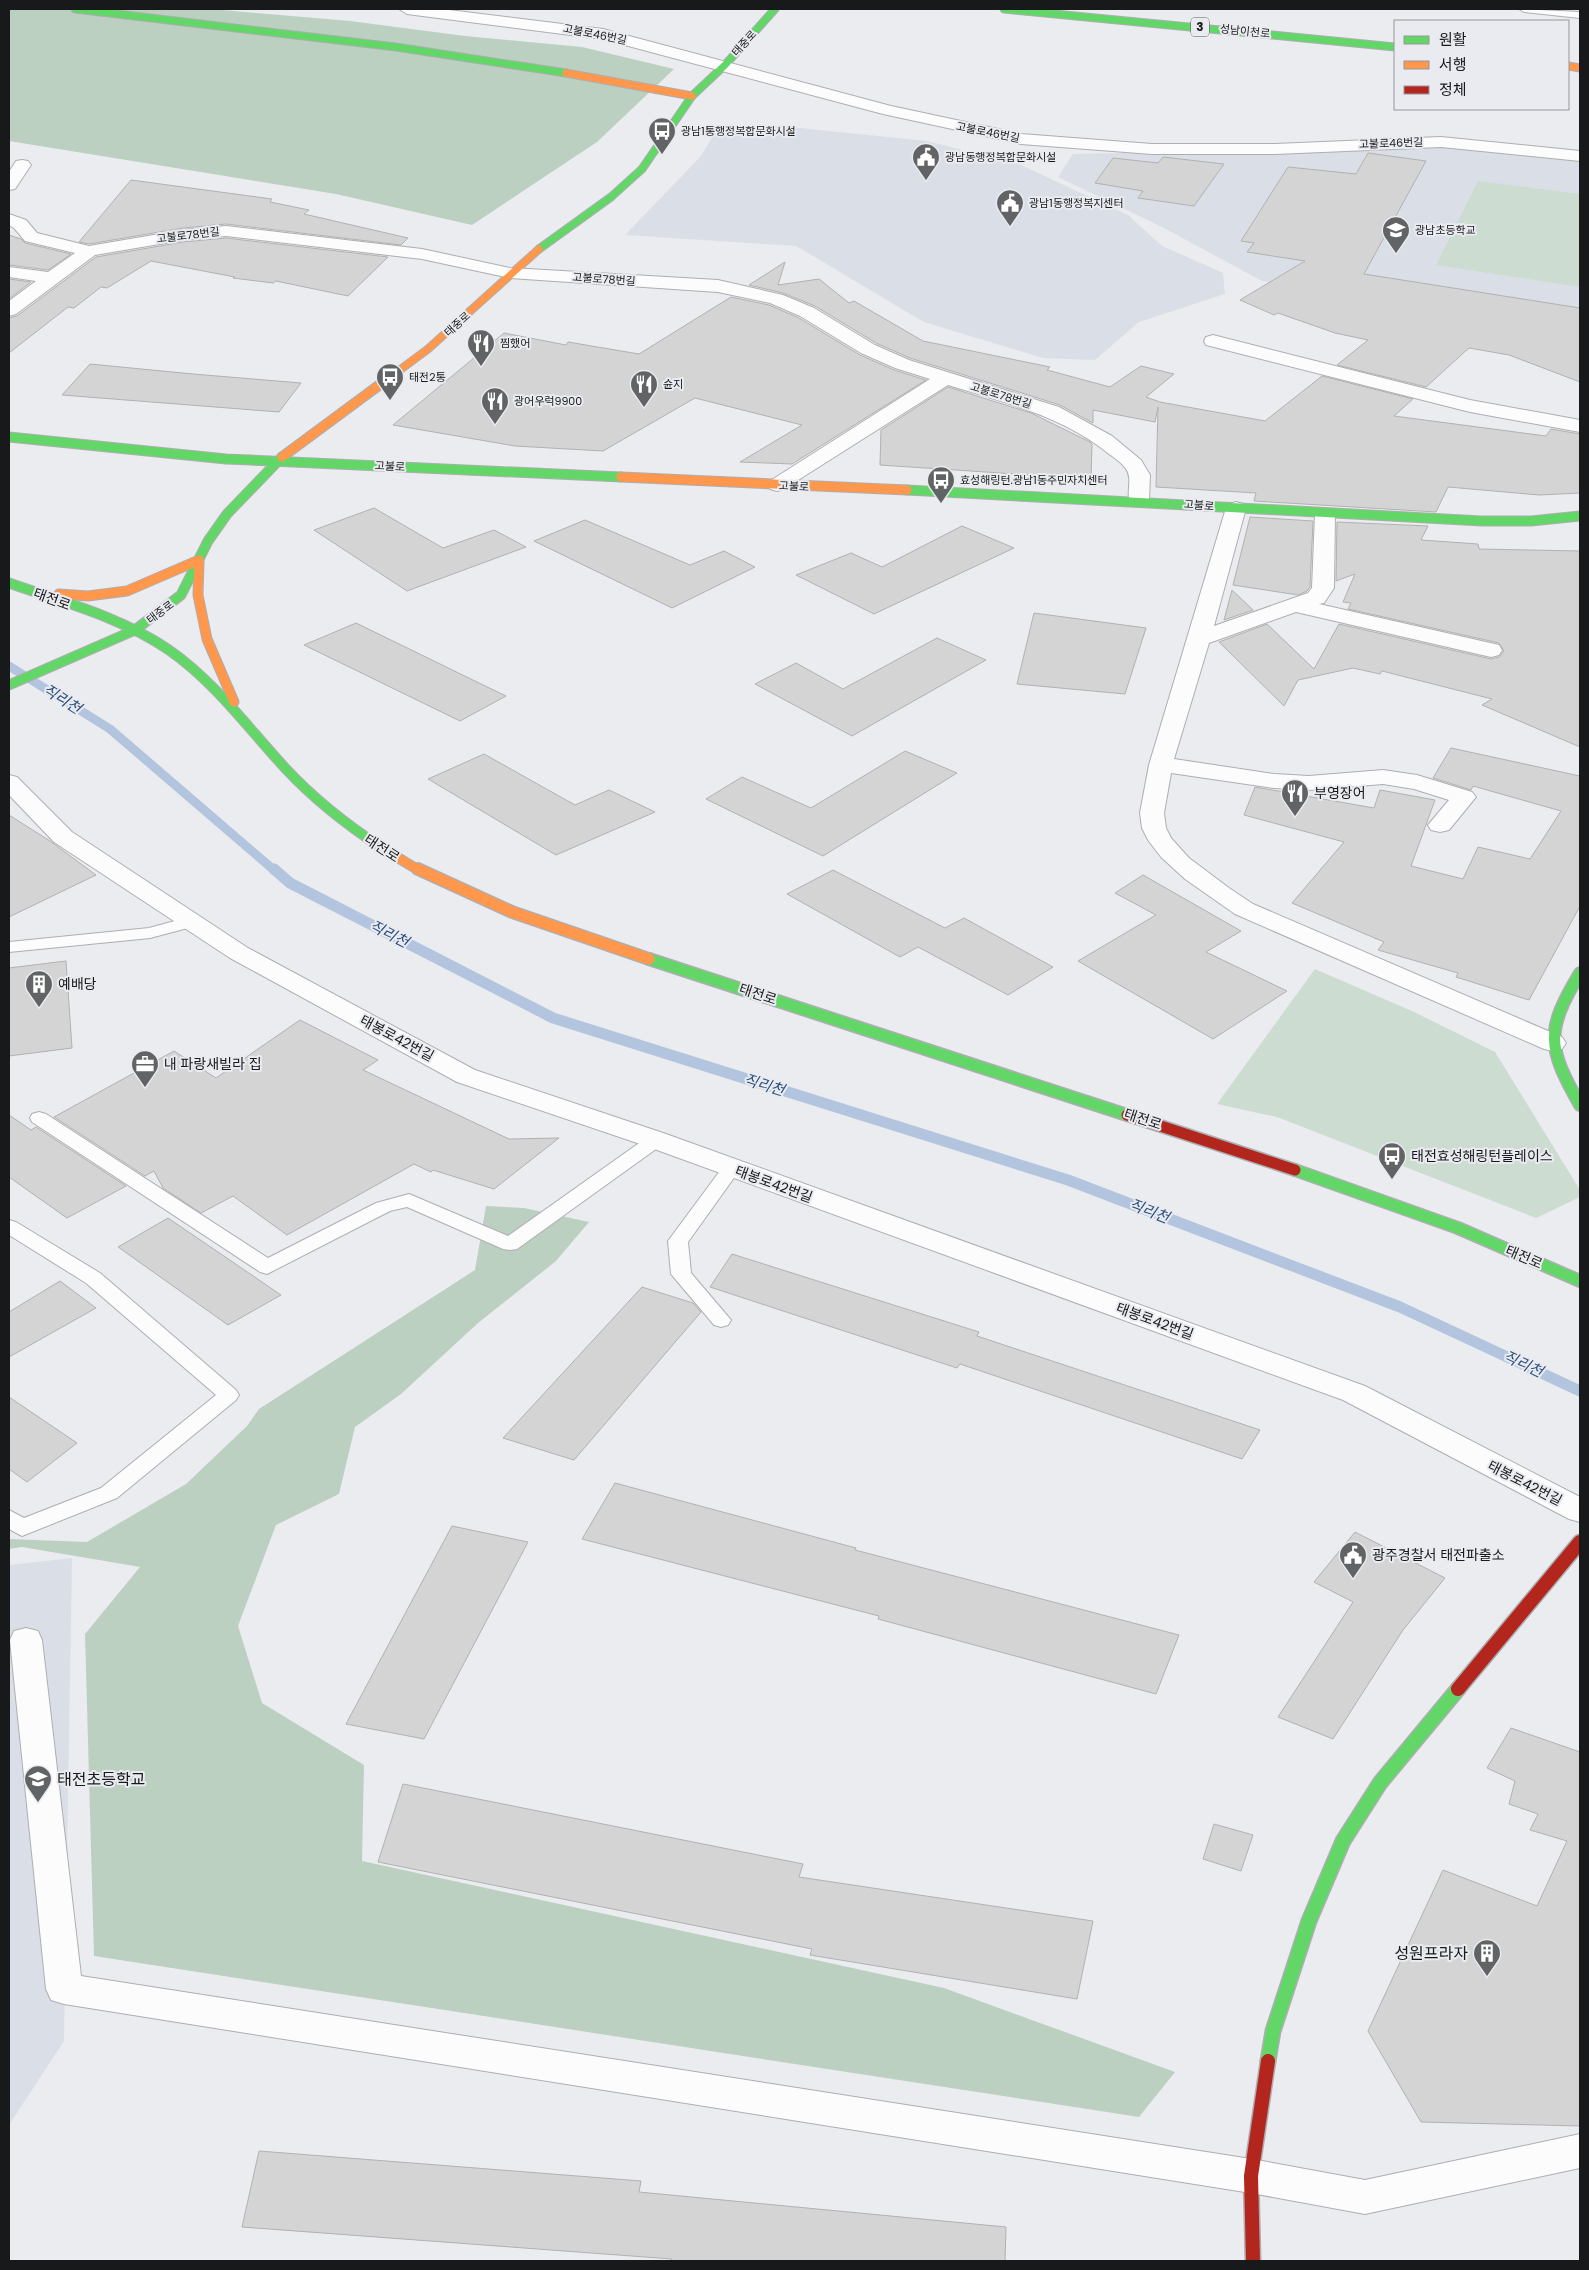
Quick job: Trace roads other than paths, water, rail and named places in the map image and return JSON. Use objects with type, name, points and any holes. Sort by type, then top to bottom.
[{"type":"main road","points":[[75,9],[396,46],[579,75],[692,96]]},
{"type":"main road","name":"태중로","points":[[9,685],[135,630],[181,595],[208,540],[227,514],[277,461],[428,350],[500,285],[510,273],[549,241],[611,197],[642,169],[692,96],[725,65],[775,9]]},
{"type":"main road","name":"성남이천로","points":[[1004,9],[1394,47]]},
{"type":"main road","name":"고불로","points":[[9,437],[226,459],[1139,501],[1325,514],[1492,521],[1531,521],[1580,516]]},
{"type":"main road","points":[[33,592],[88,596],[127,591],[199,560],[198,595],[207,639],[240,717]]},
{"type":"main road","name":"태전로","points":[[9,583],[135,630],[168,649],[197,671],[283,766],[333,814],[371,842],[421,872],[475,898],[541,924],[1309,1174],[1458,1228],[1580,1281]]},
{"type":"main road","points":[[1580,973],[1561,1001],[1552,1028],[1555,1060],[1580,1105]]},
{"type":"main road","points":[[1253,2261],[1251,2176],[1273,2031],[1309,1922],[1343,1841],[1380,1782],[1580,1542]]},
{"type":"street","name":"고불로46번길","points":[[407,9],[603,34],[934,121],[1057,143],[1152,149],[1240,149],[1442,142],[1580,156]]},
{"type":"street","points":[[9,185],[22,165]]},
{"type":"street","name":"고불로78번길","points":[[9,219],[20,224],[31,237],[89,251],[183,235],[226,231],[422,254],[510,273],[718,286],[751,291],[806,312],[868,349],[945,378],[1052,411],[1105,440],[1134,464],[1140,475],[1139,501]]},
{"type":"street","points":[[9,310],[89,251]]},
{"type":"street","points":[[9,272],[50,278]]},
{"type":"street","points":[[1213,341],[1470,406],[1580,426]]},
{"type":"street","points":[[777,485],[945,378]]},
{"type":"street","points":[[1236,508],[1161,764],[1152,809],[1154,828],[1165,844],[1188,869],[1213,889],[1244,909],[1553,1043]]},
{"type":"street","points":[[1199,639],[1298,606],[1316,598],[1323,588],[1325,514]]},
{"type":"street","points":[[1298,606],[1491,650]]},
{"type":"street","points":[[1161,764],[1274,781],[1309,783],[1383,777],[1417,782],[1464,797],[1440,825]]},
{"type":"street","name":"태봉로42번길","points":[[9,782],[63,837],[194,921],[239,953],[466,1076],[656,1140],[1354,1393],[1580,1511]]},
{"type":"street","points":[[26,1640],[64,1989],[1251,2176],[1366,2197],[1580,2151]]},
{"type":"lane","points":[[1524,9],[1580,16]]},
{"type":"lane","points":[[9,947],[150,933],[194,921]]},
{"type":"lane","points":[[39,1118],[267,1267],[383,1207],[408,1200],[510,1244],[656,1140]]},
{"type":"lane","points":[[721,1320],[681,1274],[678,1241],[732,1168]]},
{"type":"lane","points":[[9,1226],[93,1278],[229,1395],[109,1493],[22,1528],[9,1518]]},
{"type":"waterway","name":"직리천","points":[[9,666],[110,729],[275,871]]},
{"type":"waterway","name":"직리천","points":[[274,869],[290,883],[553,1018],[1068,1180],[1400,1307],[1580,1391]]},
{"type":"place","name":"광남1통행정복합문화시설","points":[[662,155]]},
{"type":"place","name":"광남동행정복합문화시설","points":[[926,181]]},
{"type":"place","name":"광남1동행정복지센터","points":[[1010,227]]},
{"type":"place","name":"광남초등학교","points":[[1396,254]]},
{"type":"place","name":"찜했어","points":[[481,367]]},
{"type":"place","name":"태전2통","points":[[390,401]]},
{"type":"place","name":"슌지","points":[[644,408]]},
{"type":"place","name":"광어우럭9900","points":[[495,425]]},
{"type":"place","name":"효성해링턴.광남1동주민자치센터","points":[[941,504]]},
{"type":"place","name":"부영장어","points":[[1295,817]]},
{"type":"place","name":"예배당","points":[[39,1008]]},
{"type":"place","name":"내 파랑새빌라 집","points":[[145,1088]]},
{"type":"place","name":"태전효성해링턴플레이스","points":[[1392,1180]]},
{"type":"place","name":"광주경찰서 태전파출소","points":[[1353,1579]]},
{"type":"place","name":"태전초등학교","points":[[38,1803]]},
{"type":"place","name":"성원프라자","points":[[1487,1977]]}]
